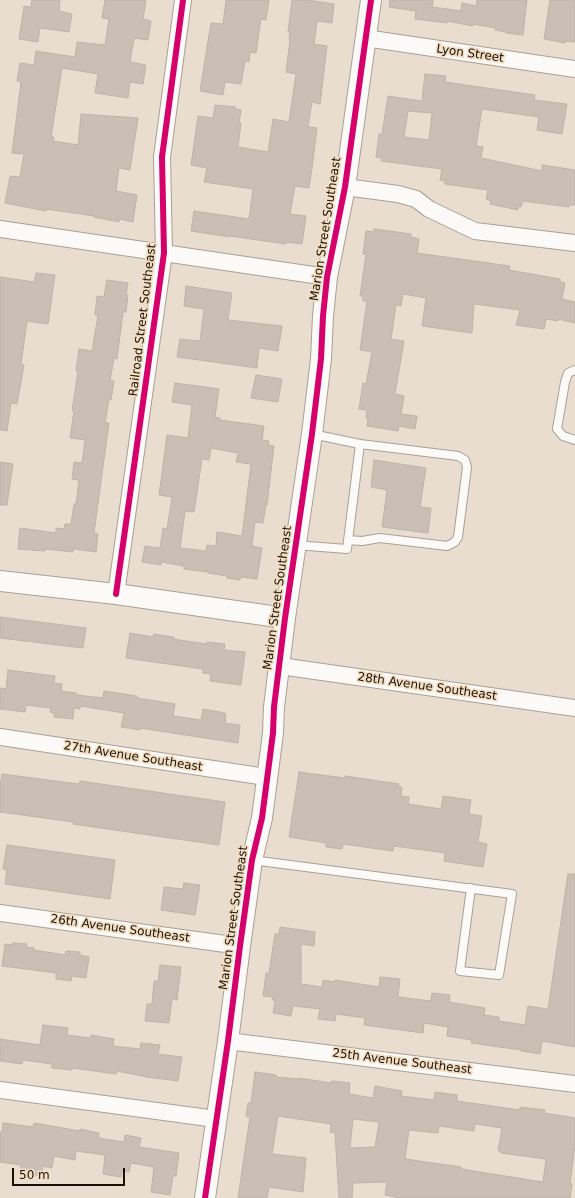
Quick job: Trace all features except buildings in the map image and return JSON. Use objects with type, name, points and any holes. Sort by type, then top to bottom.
[{"type":"street","name":"Railroad Street Southeast","points":[[116,594],[164,253],[162,157],[183,0]]},
{"type":"street","name":"Marion Street Southeast","points":[[205,1198],[252,860],[262,818],[266,777],[273,733],[274,707],[285,618],[312,434],[321,360],[327,277],[345,187],[371,0]]},
{"type":"street","name":"Lyon Street","points":[[365,38],[575,69]]},
{"type":"street","points":[[345,187],[398,194],[416,199],[429,209],[475,231],[575,243]]},
{"type":"street","points":[[0,229],[327,277]]},
{"type":"street","points":[[0,581],[116,594],[285,618]]},
{"type":"street","name":"28th Avenue Southeast","points":[[280,666],[575,708]]},
{"type":"street","name":"27th Avenue Southeast","points":[[0,737],[266,777]]},
{"type":"street","name":"26th Avenue Southeast","points":[[0,913],[240,946]]},
{"type":"street","name":"25th Avenue Southeast","points":[[228,1041],[575,1084]]},
{"type":"street","points":[[0,1090],[216,1119]]},
{"type":"lane","points":[[575,370],[568,373],[565,382],[557,430],[563,436],[575,440]]},
{"type":"lane","points":[[312,434],[360,444],[458,456],[465,460],[467,466],[458,537],[454,542],[446,546],[380,538],[362,541],[348,540]]},
{"type":"lane","points":[[296,545],[346,549],[360,444]]},
{"type":"lane","points":[[252,860],[471,888],[512,894],[499,975],[460,971],[471,888]]},
{"type":"cycle path","points":[[116,594],[164,253],[162,157],[183,0]]},
{"type":"cycle path","points":[[205,1198],[252,860],[262,818],[273,733],[274,707],[285,618],[312,434],[321,359],[327,277],[345,187],[371,0]]}]
